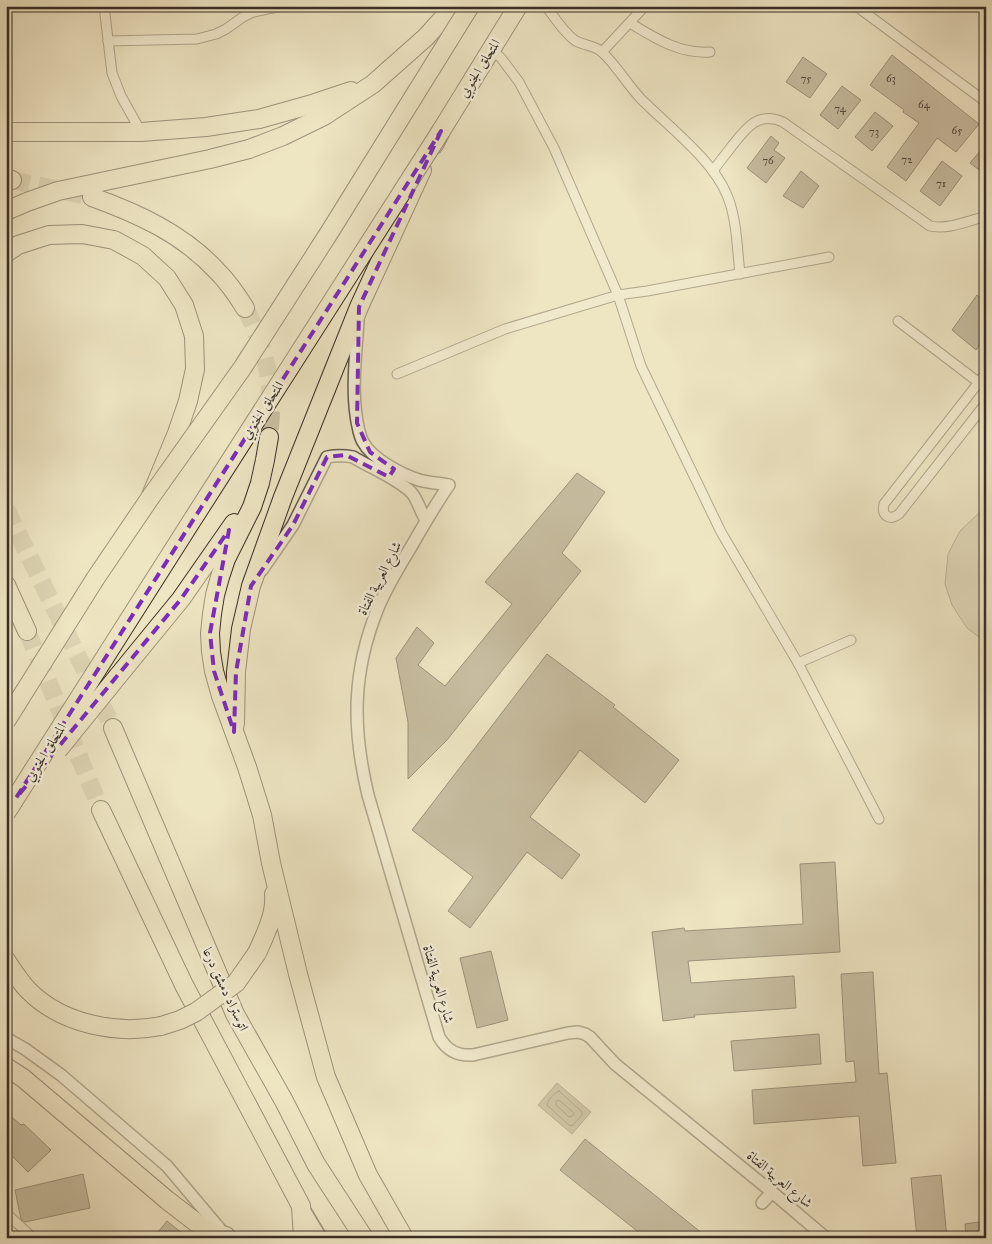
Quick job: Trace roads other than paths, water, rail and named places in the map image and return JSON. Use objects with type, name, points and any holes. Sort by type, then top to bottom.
[{"type":"highway","points":[[6,211],[58,191],[210,159],[250,149],[283,136],[324,116],[373,84],[426,36],[454,6]]},
{"type":"highway","points":[[6,722],[95,580],[150,498],[243,367],[470,6]]},
{"type":"highway","name":"المتحلق الجنوبي","points":[[6,814],[440,132],[518,6]]},
{"type":"highway","points":[[6,132],[141,132],[206,127],[259,119],[373,84]]},
{"type":"highway","points":[[234,732],[236,672],[241,629],[251,586],[283,498],[359,307],[440,132]]},
{"type":"highway","points":[[92,197],[140,216],[184,241],[218,271],[233,289],[245,308]]},
{"type":"highway","points":[[6,253],[18,245],[49,235],[82,234],[114,240],[149,261],[167,278],[184,305],[194,336],[195,369],[188,401],[150,498]]},
{"type":"highway","points":[[269,436],[260,483],[252,507],[226,559],[215,595],[210,633],[214,671],[262,815],[271,863],[298,974],[326,1077],[368,1175],[404,1238]]},
{"type":"highway","points":[[16,798],[50,760],[181,599],[260,483]]},
{"type":"highway","points":[[6,586],[27,631],[6,608]]},
{"type":"highway","name":"اتوستراد دمشق درعا","points":[[113,728],[235,1014],[284,1101],[316,1164],[364,1238]]},
{"type":"highway","points":[[101,810],[184,985],[300,1206],[319,1238]]},
{"type":"highway","points":[[6,960],[30,992],[50,1007],[84,1022],[105,1028],[135,1030],[161,1026],[180,1020],[196,1012],[236,983],[257,952],[268,929],[275,900],[271,863]]},
{"type":"highway","points":[[6,1067],[23,1078],[167,1200],[202,1227],[226,1237]]},
{"type":"highway","points":[[300,1206],[303,1238]]},
{"type":"street","points":[[104,6],[112,73],[121,96],[141,132]]},
{"type":"street","points":[[108,41],[197,39],[216,34],[253,12],[282,6]]},
{"type":"street","points":[[546,6],[571,37],[602,52],[641,98],[713,171],[728,196],[732,210],[740,274]]},
{"type":"street","points":[[602,52],[645,6]]},
{"type":"street","points":[[856,6],[986,102]]},
{"type":"street","points":[[630,23],[679,49],[694,52],[710,52]]},
{"type":"street","points":[[491,49],[501,58],[519,82],[554,148],[618,295],[642,366],[721,532],[798,663],[879,819]]},
{"type":"street","points":[[713,171],[746,128],[754,122],[774,118],[783,122],[930,226],[946,227],[986,216]]},
{"type":"street","points":[[397,374],[505,329],[618,295],[828,257]]},
{"type":"street","name":"شارع العربية الفتاة","points":[[359,307],[355,406],[362,441],[370,452],[416,498],[426,520]]},
{"type":"street","points":[[898,321],[982,385]]},
{"type":"street","points":[[986,373],[982,385],[884,504],[883,512],[886,515],[893,517],[899,514],[986,403]]},
{"type":"street","name":"شارع العربية الفتاة","points":[[251,586],[293,525],[327,458],[340,455],[346,456],[392,473],[422,481],[449,485],[426,520],[379,606],[362,659],[358,686],[357,714],[360,759],[368,795],[439,1038],[450,1050],[465,1056],[568,1033],[578,1032],[585,1034],[615,1064],[826,1238]]},
{"type":"street","points":[[798,663],[851,640]]},
{"type":"street","points":[[6,1038],[61,1075],[167,1166],[226,1237]]},
{"type":"street","points":[[762,1203],[772,1192]]},
{"type":"street","points":[[6,1213],[32,1238]]},
{"type":"water","points":[[557,1083],[591,1112],[572,1134],[538,1105]]},
{"type":"tunnel","points":[[12,180],[92,197]]},
{"type":"tunnel","points":[[245,308],[259,339],[268,370],[271,402],[269,437]]},
{"type":"tunnel","points":[[6,509],[113,728]]},
{"type":"tunnel","points":[[27,631],[101,810]]}]
